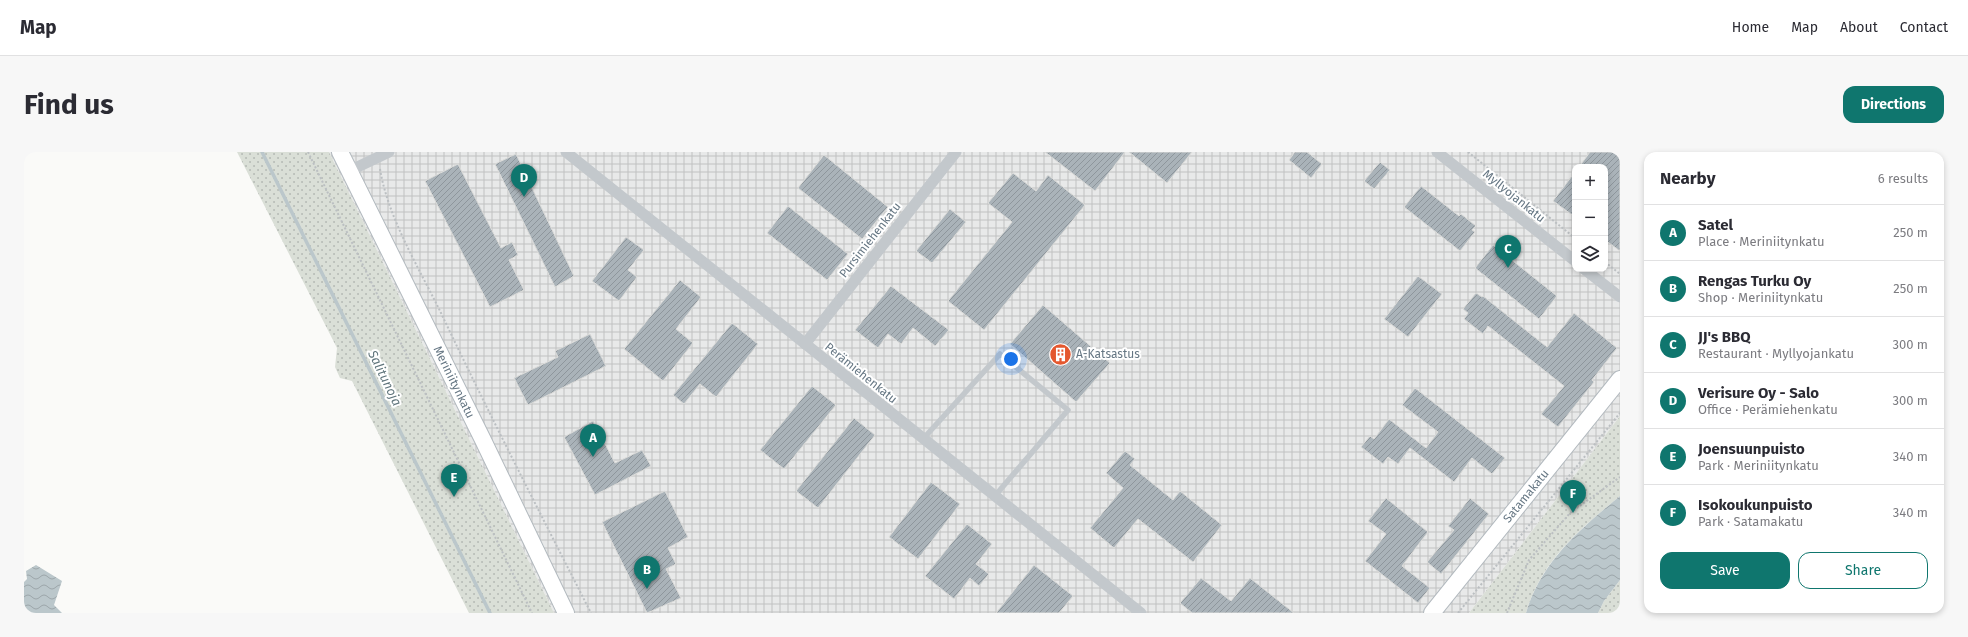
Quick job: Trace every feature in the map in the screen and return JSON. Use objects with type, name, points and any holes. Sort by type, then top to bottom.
[{"type":"main road","name":"Meriniitynkatu","points":[[340,152],[483,440],[566,613]]},
{"type":"main road","name":"Satamakatu","points":[[1432,613],[1620,379]]},
{"type":"street","points":[[349,171],[389,152]]},
{"type":"street","name":"Perämiehenkatu","points":[[566,152],[994,497],[1141,613]]},
{"type":"street","name":"Pursimiehenkatu","points":[[805,344],[956,152]]},
{"type":"street","name":"Myllyojankatu","points":[[1437,152],[1572,259]]},
{"type":"street","points":[[1588,272],[1620,297]]},
{"type":"lane","points":[[922,439],[1000,354],[1068,410],[994,497]]},
{"type":"path","points":[[308,152],[532,613]]},
{"type":"path","points":[[1468,152],[1573,236]]},
{"type":"path","points":[[378,158],[384,190],[400,229],[498,431],[591,613]]},
{"type":"path","points":[[1608,264],[1620,274]]},
{"type":"path","points":[[1458,613],[1620,413]]},
{"type":"path","points":[[1507,613],[1529,560],[1570,513],[1620,477]]},
{"type":"shaded area","points":[[237,152],[329,152],[554,613],[469,613],[352,381],[340,378],[335,367],[337,348]]},
{"type":"shaded area","points":[[329,152],[1620,152],[1620,416],[1469,613],[554,613]]},
{"type":"shaded area","points":[[1620,416],[1620,496],[1564,547],[1541,577],[1526,613],[1469,613]]},
{"type":"shaded area","points":[[1620,580],[1620,613],[1598,613],[1604,601]]},
{"type":"water","points":[[1620,496],[1620,580],[1604,601],[1598,613],[1526,613],[1541,578],[1552,562],[1577,534]]},
{"type":"water","points":[[36,565],[62,581],[54,605],[62,613],[24,613],[24,582],[27,579],[26,571]]},
{"type":"building","points":[[1045,152],[1125,152],[1095,191]]},
{"type":"building","points":[[1129,152],[1192,152],[1167,183]]},
{"type":"building","points":[[1295,152],[1307,152],[1322,164],[1311,178],[1289,160]]},
{"type":"building","points":[[1590,152],[1620,152],[1620,251],[1608,242],[1608,164],[1581,164]]},
{"type":"building","points":[[516,154],[574,276],[555,287],[495,164]]},
{"type":"building","points":[[824,155],[888,207],[862,239],[798,188]]},
{"type":"building","points":[[1380,162],[1390,170],[1374,189],[1364,181]]},
{"type":"building","points":[[458,164],[501,248],[512,242],[518,255],[509,260],[524,290],[490,307],[425,181]]},
{"type":"building","points":[[1013,173],[1036,191],[1048,175],[1085,205],[984,330],[948,301],[1012,222],[988,203]]},
{"type":"building","points":[[1572,176],[1572,215],[1553,201]]},
{"type":"building","points":[[1421,186],[1459,216],[1461,214],[1476,226],[1472,230],[1475,232],[1460,251],[1404,207]]},
{"type":"building","points":[[788,206],[848,254],[827,280],[767,233]]},
{"type":"building","points":[[950,209],[966,222],[932,263],[916,251]]},
{"type":"building","points":[[626,237],[644,250],[628,270],[637,277],[619,301],[592,281]]},
{"type":"building","points":[[1493,245],[1557,296],[1539,319],[1475,268]]},
{"type":"building","points":[[1418,276],[1442,294],[1408,337],[1384,319]]},
{"type":"building","points":[[680,280],[701,297],[676,329],[693,343],[663,381],[624,349]]},
{"type":"building","points":[[891,286],[949,330],[935,346],[913,328],[901,344],[888,334],[878,348],[855,330]]},
{"type":"building","points":[[1476,293],[1482,297],[1483,296],[1547,347],[1574,313],[1617,348],[1592,380],[1594,382],[1558,427],[1541,414],[1564,386],[1488,326],[1483,334],[1464,319],[1468,313],[1463,309]]},
{"type":"building","name":"A-Katsastus","points":[[1043,305],[1110,363],[1076,402],[1010,344]]},
{"type":"building","points":[[732,323],[758,344],[716,397],[700,384],[684,404],[673,395]]},
{"type":"building","points":[[590,334],[606,366],[528,405],[514,378],[558,357],[555,351]]},
{"type":"building","points":[[812,386],[836,405],[784,469],[760,450]]},
{"type":"building","points":[[1415,388],[1505,458],[1492,474],[1472,458],[1454,482],[1410,448],[1398,464],[1388,457],[1383,464],[1361,447],[1370,436],[1374,439],[1389,419],[1426,448],[1438,432],[1402,405]]},
{"type":"building","points":[[854,418],[875,435],[818,508],[796,491]]},
{"type":"building","points":[[593,421],[615,463],[642,450],[651,466],[595,495],[564,437]]},
{"type":"building","points":[[1125,451],[1135,459],[1130,465],[1173,500],[1180,491],[1222,525],[1193,562],[1138,519],[1114,548],[1090,528],[1123,488],[1106,473]]},
{"type":"building","points":[[931,482],[960,504],[918,559],[889,537]]},
{"type":"building","points":[[665,491],[688,537],[668,548],[676,564],[666,569],[681,598],[647,613],[602,522]]},
{"type":"building","points":[[1386,498],[1428,532],[1402,566],[1430,588],[1418,603],[1365,561],[1386,534],[1368,521]]},
{"type":"building","points":[[1470,498],[1489,514],[1441,574],[1427,562],[1454,530],[1448,526]]},
{"type":"building","points":[[967,524],[992,544],[976,564],[989,574],[979,586],[970,578],[954,599],[925,576]]},
{"type":"building","points":[[1034,565],[1073,596],[1059,613],[996,613]]},
{"type":"building","points":[[1201,578],[1231,601],[1250,578],[1294,613],[1192,613],[1180,603]]},
{"type":"waterway","name":"Salitunoja","points":[[262,152],[490,613]]},
{"type":"place","name":"Verisure Oy - Salo","points":[[524,197]]},
{"type":"place","name":"JJ's BBQ","points":[[1508,268]]},
{"type":"place","name":"A-Katsastus","points":[[1060,354]]},
{"type":"place","name":"Satel","points":[[593,457]]},
{"type":"place","name":"Joensuunpuisto","points":[[454,497]]},
{"type":"place","name":"Isokoukunpuisto","points":[[1573,513]]},
{"type":"place","name":"Rengas Turku Oy","points":[[647,589]]}]
